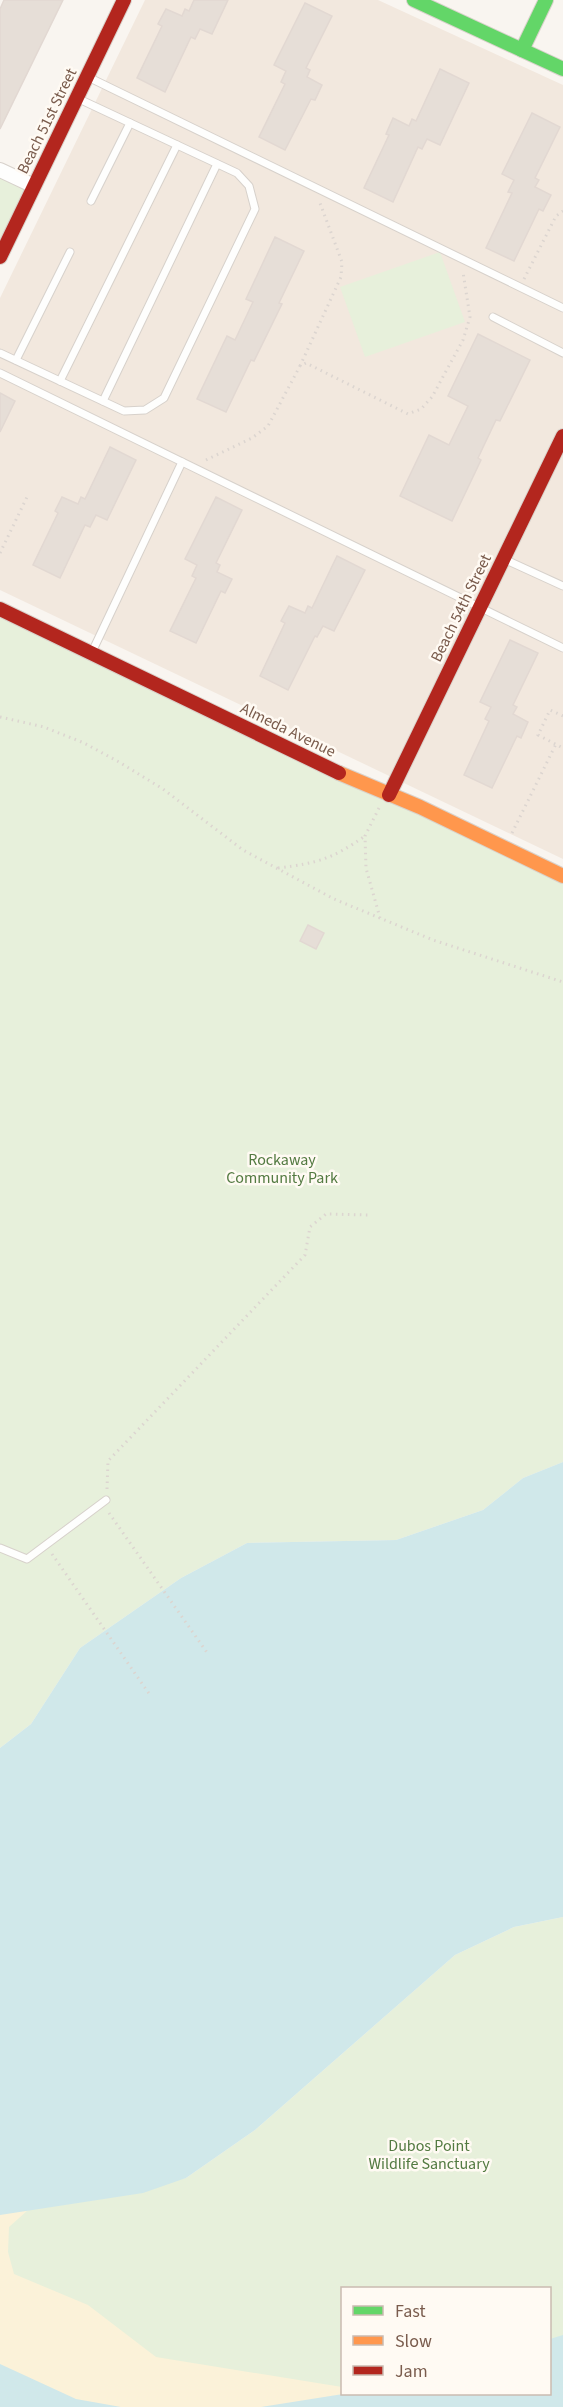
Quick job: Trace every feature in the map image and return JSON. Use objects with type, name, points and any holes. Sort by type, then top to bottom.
[{"type":"street","name":"Beach 51st Street","points":[[0,257],[124,0]]},
{"type":"street","points":[[414,0],[526,40],[563,69]]},
{"type":"street","points":[[526,40],[546,0]]},
{"type":"street","points":[[0,170],[34,186]]},
{"type":"street","name":"Beach 54th Street","points":[[389,795],[563,436]]},
{"type":"street","name":"Almeda Avenue","points":[[0,609],[358,782],[563,876]]},
{"type":"lane","points":[[87,77],[563,308]]},
{"type":"lane","points":[[0,353],[124,411],[145,410],[164,398],[255,209],[249,186],[237,173],[77,98]]},
{"type":"lane","points":[[91,201],[130,123]]},
{"type":"lane","points":[[60,381],[177,145]]},
{"type":"lane","points":[[103,401],[218,164]]},
{"type":"lane","points":[[16,360],[70,252]]},
{"type":"lane","points":[[493,317],[563,353]]},
{"type":"lane","points":[[0,373],[563,648]]},
{"type":"lane","points":[[92,653],[182,462]]},
{"type":"lane","points":[[504,559],[563,586]]},
{"type":"lane","points":[[0,1548],[27,1559],[104,1501]]},
{"type":"path","points":[[192,467],[252,438],[268,426],[300,366],[341,277],[342,262],[314,187]]},
{"type":"path","points":[[520,287],[556,216],[563,211]]},
{"type":"path","points":[[300,366],[306,363],[408,414],[422,409],[432,397],[463,340],[470,317],[460,258]]},
{"type":"path","points":[[0,553],[27,497]]},
{"type":"path","points":[[563,716],[550,710],[538,735],[563,748]]},
{"type":"path","points":[[0,717],[44,727],[84,743],[119,762],[163,789],[243,850],[334,899],[476,955],[563,982]]},
{"type":"path","points":[[504,848],[556,744]]},
{"type":"path","points":[[380,918],[366,868],[365,836],[378,809],[389,795]]},
{"type":"path","points":[[277,868],[311,864],[339,855],[365,836]]},
{"type":"path","points":[[208,1654],[104,1501],[108,1461],[305,1255],[310,1227],[326,1214],[370,1215]]},
{"type":"path","points":[[46,1545],[150,1695]]},
{"type":"shaded area","points":[[145,0],[378,0],[563,85],[563,859],[0,590],[0,298]]},
{"type":"green space","points":[[0,170],[34,186],[0,257]]},
{"type":"green space","points":[[440,252],[465,322],[365,357],[340,287]]},
{"type":"green space","name":"Rockaway Community Park","points":[[0,609],[563,876],[563,1462],[523,1478],[483,1510],[396,1540],[247,1543],[181,1578],[80,1648],[31,1724],[0,1748]]},
{"type":"green space","name":"Dubos Point Wildlife Sanctuary","points":[[563,1917],[563,2387],[551,2390],[551,2287],[341,2287],[341,2395],[454,2407],[0,2364],[0,2215],[186,2178],[255,2130],[455,1955],[514,1927]]},
{"type":"sand","points":[[0,2208],[28,2210],[9,2227],[8,2252],[14,2274],[88,2305],[156,2357],[341,2387],[341,2395],[352,2395],[325,2407],[0,2407]]},
{"type":"water","points":[[563,1462],[563,1917],[514,1927],[455,1955],[255,2130],[186,2178],[143,2193],[0,2215],[0,1748],[31,1724],[80,1648],[181,1578],[247,1543],[396,1540],[483,1510],[523,1478]]},
{"type":"water","points":[[563,2335],[563,2407],[261,2407],[341,2394],[551,2395],[551,2339]]},
{"type":"water","points":[[0,2364],[76,2399],[121,2407],[0,2407]]},
{"type":"building","points":[[4,0],[63,0],[0,129],[0,9]]},
{"type":"building","points":[[194,0],[228,0],[212,34],[200,29],[195,39],[191,37],[165,92],[137,78],[162,26],[158,24],[166,9],[182,16],[185,9],[189,11]]},
{"type":"building","points":[[305,3],[332,16],[306,68],[310,70],[307,77],[322,85],[315,100],[311,99],[285,150],[259,137],[285,84],[281,82],[286,71],[274,65]]},
{"type":"building","points":[[440,69],[469,83],[440,145],[427,139],[422,149],[418,147],[393,202],[364,188],[389,135],[386,134],[393,118],[409,126],[412,119],[416,121]]},
{"type":"building","points":[[532,113],[560,127],[535,178],[539,180],[535,187],[551,195],[543,211],[539,209],[514,261],[486,248],[512,193],[508,192],[514,180],[502,174]]},
{"type":"building","points":[[275,237],[304,251],[279,303],[282,304],[226,412],[197,399],[227,336],[235,340],[253,302],[246,299]]},
{"type":"building","points":[[478,334],[530,360],[500,421],[496,420],[478,458],[481,460],[452,521],[400,496],[429,435],[449,445],[468,406],[448,396]]},
{"type":"building","points":[[0,393],[15,401],[0,432]]},
{"type":"building","points":[[110,447],[136,460],[107,520],[96,515],[90,527],[85,525],[60,578],[33,565],[58,513],[55,511],[62,497],[78,504],[81,497],[85,499]]},
{"type":"building","points":[[216,497],[242,510],[216,563],[220,565],[217,572],[232,579],[225,593],[221,591],[196,643],[170,631],[196,578],[192,576],[197,565],[185,559]]},
{"type":"building","points":[[337,556],[365,570],[334,631],[323,626],[317,637],[315,636],[288,690],[260,676],[285,623],[281,621],[289,606],[305,613],[308,606],[312,608]]},
{"type":"building","points":[[510,640],[538,653],[513,705],[517,707],[513,714],[528,722],[521,738],[517,736],[492,788],[464,775],[489,721],[485,719],[491,707],[480,702]]},
{"type":"building","points":[[308,925],[324,933],[316,949],[300,941]]},
{"type":"traffic: fast","points":[[414,0],[563,69]]},
{"type":"traffic: fast","points":[[522,50],[546,0]]},
{"type":"traffic: slow","points":[[339,773],[420,807],[563,876]]},
{"type":"traffic: jam","points":[[0,257],[124,0]]},
{"type":"traffic: jam","points":[[389,795],[563,436]]},
{"type":"traffic: jam","points":[[0,609],[339,773]]}]
